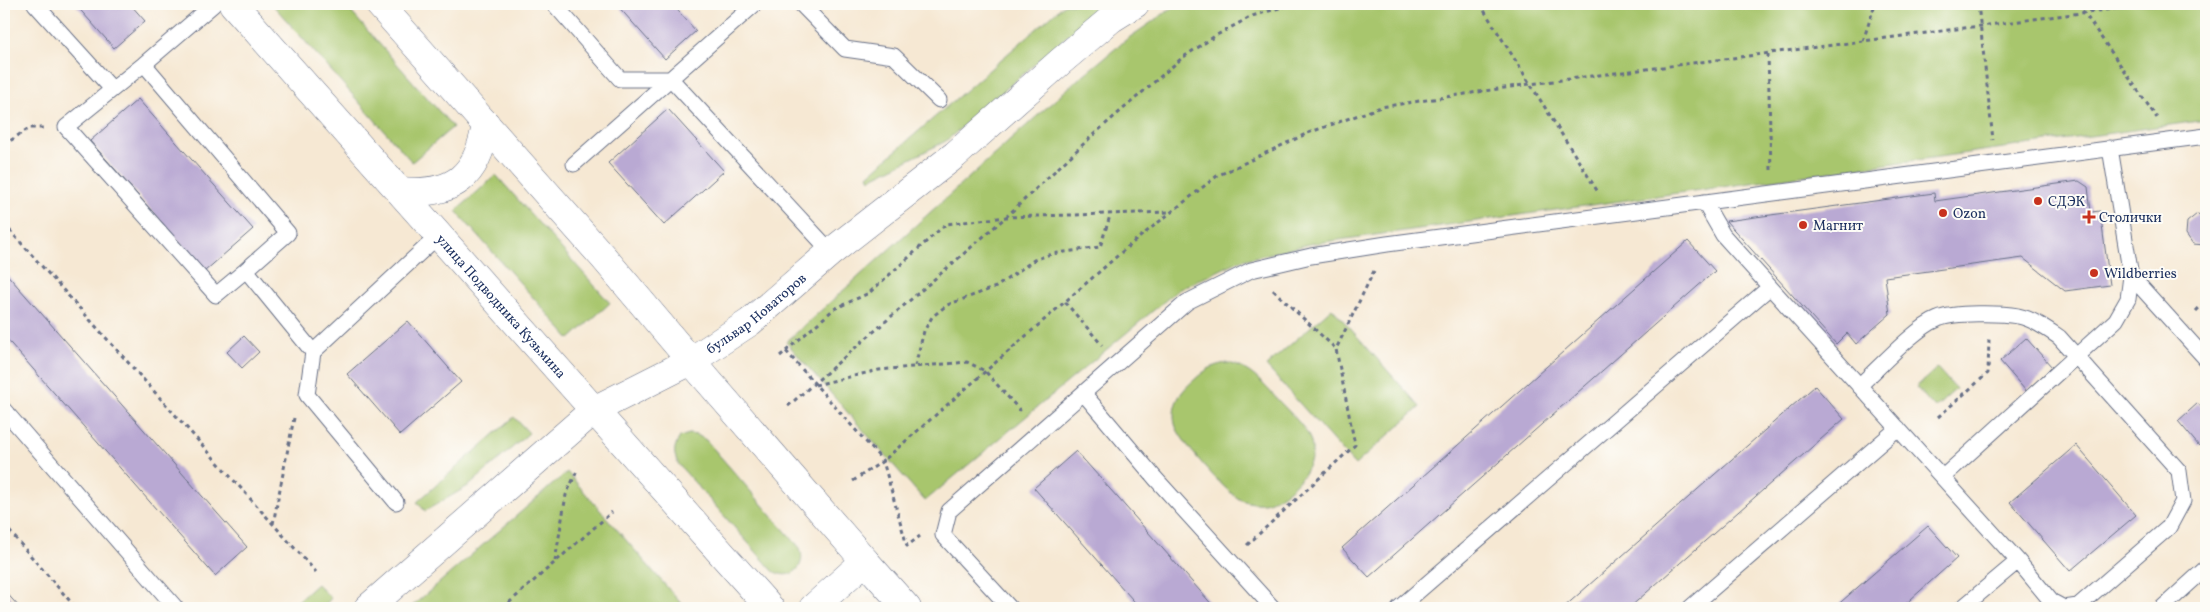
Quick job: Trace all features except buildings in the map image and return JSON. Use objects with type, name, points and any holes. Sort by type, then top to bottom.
[{"type":"street","name":"улица Подводника Кузьмина","points":[[233,4],[770,608]]},
{"type":"street","points":[[379,4],[486,124],[907,608]]},
{"type":"street","name":"бульвар Новаторов","points":[[368,608],[594,410],[691,361],[750,322],[831,252],[954,155],[1111,19],[1135,4]]},
{"type":"street","points":[[401,191],[426,193],[450,186],[470,170],[482,149],[486,124]]},
{"type":"street","points":[[814,608],[865,561]]},
{"type":"lane","points":[[35,4],[112,89]]},
{"type":"lane","points":[[144,64],[288,233],[216,295],[66,127],[214,4]]},
{"type":"lane","points":[[554,4],[620,79],[671,79],[831,252]]},
{"type":"lane","points":[[574,164],[755,4]]},
{"type":"lane","points":[[802,4],[845,49],[894,56],[939,100]]},
{"type":"lane","points":[[1010,608],[943,535],[949,511],[1187,302],[1250,270],[1311,256],[1387,244],[2206,136]]},
{"type":"lane","points":[[1943,477],[2042,382],[2076,356],[2116,320],[2128,299],[2131,276],[2110,148]]},
{"type":"lane","points":[[1704,202],[1723,235],[1859,386],[1943,477],[2051,601],[2064,608],[2078,606],[2169,527],[2183,501],[2180,471],[2059,337],[2041,325],[2019,316],[1959,314],[1938,319],[1921,330],[1859,386]]},
{"type":"lane","points":[[396,502],[307,395],[313,352],[438,235]]},
{"type":"lane","points":[[246,270],[313,352]]},
{"type":"lane","points":[[2131,276],[2206,359]]},
{"type":"lane","points":[[1399,608],[1770,287]]},
{"type":"lane","points":[[1084,394],[1229,561],[1273,608]]},
{"type":"lane","points":[[4,410],[176,608]]},
{"type":"lane","points":[[1690,608],[1898,428]]},
{"type":"lane","points":[[1962,608],[2018,561]]},
{"type":"lane","points":[[2162,608],[2206,568]]},
{"type":"path","points":[[788,406],[815,385],[1006,217],[1093,134],[1182,58],[1215,36],[1252,16],[1293,4]]},
{"type":"path","points":[[1480,4],[1612,214]]},
{"type":"path","points":[[1862,42],[1875,4]]},
{"type":"path","points":[[1978,4],[1982,26],[1995,163]]},
{"type":"path","points":[[2078,4],[2174,141]]},
{"type":"path","points":[[853,482],[883,461],[1065,302],[1217,176],[1308,133],[1381,107],[1530,84],[2151,4]]},
{"type":"path","points":[[1768,54],[1771,193]]},
{"type":"path","points":[[4,145],[29,128],[66,127]]},
{"type":"path","points":[[780,356],[834,309],[868,294],[946,224],[1006,217],[1172,212]]},
{"type":"path","points":[[915,366],[924,331],[932,317],[947,306],[996,287],[1034,260],[1051,254],[1100,247],[1111,213]]},
{"type":"path","points":[[4,224],[316,572]]},
{"type":"path","points":[[1336,349],[1387,244]]},
{"type":"path","points":[[1229,561],[1355,445],[1336,349],[1250,270]]},
{"type":"path","points":[[2196,311],[2206,301]]},
{"type":"path","points":[[1065,302],[1118,363]]},
{"type":"path","points":[[1938,417],[1988,373],[1990,315]]},
{"type":"path","points":[[786,351],[883,461],[907,546]]},
{"type":"path","points":[[815,385],[879,370],[967,362],[986,371],[1039,433]]},
{"type":"path","points":[[273,525],[294,418],[307,395]]},
{"type":"path","points":[[555,562],[566,495],[577,471]]},
{"type":"path","points":[[503,608],[612,512]]},
{"type":"path","points":[[4,524],[76,608]]},
{"type":"path","points":[[687,608],[691,605]]},
{"type":"green space","points":[[272,4],[344,4],[453,127],[412,162]]},
{"type":"green space","points":[[1065,4],[1104,4],[946,141],[870,179],[868,175]]},
{"type":"green space","points":[[1178,4],[2206,4],[2206,120],[1310,244],[1239,261],[1178,290],[925,501],[786,342],[1076,81],[1127,39]]},
{"type":"green space","points":[[496,175],[610,303],[570,339],[456,211]]},
{"type":"green space","points":[[1332,308],[1420,407],[1355,465],[1266,366]]},
{"type":"green space","points":[[1229,363],[1251,373],[1262,383],[1300,424],[1310,439],[1312,449],[1308,468],[1287,491],[1268,502],[1248,502],[1234,495],[1214,477],[1193,453],[1175,424],[1174,411],[1184,390],[1197,377],[1210,368]]},
{"type":"green space","points":[[1937,368],[1956,389],[1935,408],[1916,387]]},
{"type":"green space","points":[[514,417],[529,433],[470,485],[425,511],[417,502]]},
{"type":"green space","points":[[689,434],[697,435],[706,440],[800,548],[801,561],[796,571],[786,575],[773,571],[679,465],[675,454],[676,444],[680,437]]},
{"type":"green space","points":[[567,472],[685,608],[410,608]]},
{"type":"green space","points":[[317,584],[331,598],[323,608],[290,608]]},
{"type":"place","name":"СДЭК","points":[[2038,201]]},
{"type":"place","name":"Ozon","points":[[1943,213]]},
{"type":"place","name":"Столички","points":[[2089,217]]},
{"type":"place","name":"Магнит","points":[[1803,225]]},
{"type":"place","name":"Wildberries","points":[[2094,273]]}]
